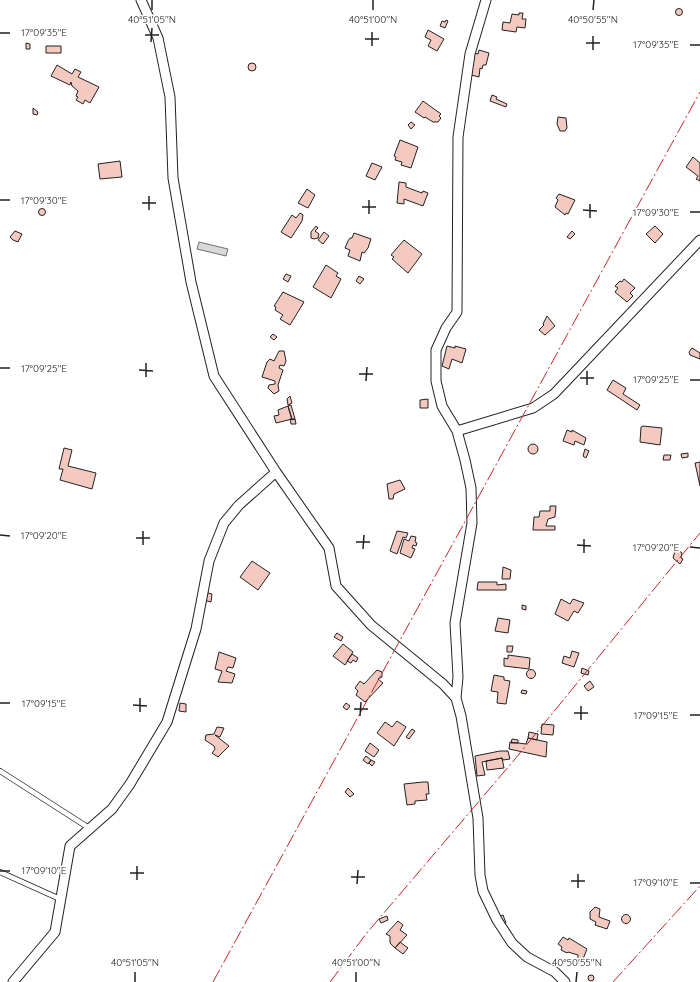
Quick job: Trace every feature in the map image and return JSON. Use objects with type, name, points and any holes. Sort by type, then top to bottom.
[{"type":"street","points":[[141,0],[158,38],[170,97],[173,178],[190,282],[214,376],[276,472],[329,548],[336,586],[371,625],[443,684],[456,698]]},
{"type":"street","points":[[486,0],[470,54],[458,137],[457,312],[446,328],[436,350],[436,381],[442,406],[457,431],[466,460],[471,488],[472,523],[455,623],[458,677],[456,698],[461,716],[478,818],[480,875],[483,890],[497,920],[512,943],[527,957],[555,972],[565,982]]},
{"type":"street","points":[[457,431],[533,408],[554,394],[700,240]]},
{"type":"street","points":[[13,982],[55,932],[70,846],[112,809],[130,784],[167,722],[196,629],[210,561],[224,523],[239,505],[276,472]]},
{"type":"lane","points":[[0,771],[89,828]]},
{"type":"lane","points":[[0,872],[60,899]]},
{"type":"shaded area","points":[[199,242],[228,249],[226,256],[197,249]]},
{"type":"building","points":[[679,8],[682,9],[682,15],[679,16],[676,15],[675,12],[676,9]]},
{"type":"building","points":[[519,13],[523,13],[522,19],[526,19],[525,28],[517,27],[516,32],[502,30],[503,22],[510,23],[512,14],[519,15]]},
{"type":"building","points":[[446,20],[448,21],[445,28],[440,26],[442,21],[445,22]]},
{"type":"building","points":[[428,30],[444,39],[437,51],[428,46],[431,40],[425,37]]},
{"type":"building","points":[[26,43],[30,44],[30,49],[26,49]]},
{"type":"building","points":[[46,46],[61,46],[61,53],[46,53]]},
{"type":"building","points":[[479,50],[489,53],[486,65],[483,65],[482,69],[480,68],[479,77],[471,75],[475,53],[478,54]]},
{"type":"building","points":[[250,63],[254,63],[256,67],[254,71],[250,71],[248,69],[248,65]]},
{"type":"building","points":[[57,65],[72,74],[75,69],[81,72],[78,77],[99,87],[90,103],[85,100],[83,104],[76,100],[78,97],[76,96],[78,91],[72,86],[71,82],[70,85],[51,76]]},
{"type":"building","points":[[492,95],[497,97],[496,99],[507,104],[506,107],[490,101]]},
{"type":"building","points":[[423,101],[441,114],[439,116],[441,118],[438,122],[433,122],[415,112]]},
{"type":"building","points":[[33,108],[38,112],[37,115],[33,114]]},
{"type":"building","points":[[558,117],[566,118],[567,128],[565,131],[560,131],[557,124]]},
{"type":"building","points":[[411,122],[415,125],[411,129],[408,125]]},
{"type":"building","points":[[400,140],[418,147],[411,168],[401,165],[402,162],[395,160],[396,157],[394,156]]},
{"type":"building","points":[[693,157],[700,163],[700,181],[696,179],[698,176],[686,167]]},
{"type":"building","points":[[120,161],[122,177],[100,179],[98,164]]},
{"type":"building","points":[[372,163],[382,167],[375,180],[366,176]]},
{"type":"building","points":[[399,182],[406,183],[406,187],[422,193],[423,191],[428,193],[423,206],[404,199],[404,204],[397,203]]},
{"type":"building","points":[[307,189],[315,195],[308,208],[298,203]]},
{"type":"building","points":[[559,194],[575,200],[568,214],[566,213],[565,215],[555,207],[558,200],[556,198]]},
{"type":"building","points":[[42,208],[46,212],[42,216],[38,212]]},
{"type":"building","points":[[300,213],[303,215],[302,221],[291,238],[281,232],[292,215],[296,218]]},
{"type":"building","points":[[316,226],[318,228],[315,231],[319,234],[318,238],[314,239],[311,238],[311,232]]},
{"type":"building","points":[[655,226],[663,234],[655,243],[646,234]]},
{"type":"building","points":[[15,231],[22,234],[18,242],[10,237]]},
{"type":"building","points":[[572,231],[575,234],[570,239],[567,237]]},
{"type":"building","points":[[324,232],[329,236],[323,244],[318,240]]},
{"type":"building","points":[[354,233],[371,239],[368,248],[364,253],[362,252],[360,261],[348,256],[350,250],[345,248]]},
{"type":"building","points":[[404,240],[422,254],[408,273],[392,259],[394,257],[391,255]]},
{"type":"building","points":[[326,265],[338,273],[336,276],[341,279],[331,298],[313,287]]},
{"type":"building","points":[[286,274],[291,276],[288,282],[283,279]]},
{"type":"building","points":[[359,276],[364,279],[360,284],[356,281]]},
{"type":"building","points":[[624,279],[635,288],[630,293],[633,296],[627,302],[615,292],[618,288],[615,286]]},
{"type":"building","points":[[283,292],[304,302],[290,325],[280,319],[283,315],[275,310],[276,307],[274,306]]},
{"type":"building","points":[[547,316],[555,326],[545,335],[539,330],[544,325],[543,324]]},
{"type":"building","points":[[273,334],[277,337],[274,340],[270,337]]},
{"type":"building","points":[[447,346],[455,348],[455,346],[466,349],[462,363],[452,359],[449,369],[442,366]]},
{"type":"building","points":[[692,348],[700,353],[700,359],[690,355],[689,352]]},
{"type":"building","points":[[279,351],[284,351],[286,361],[284,366],[280,365],[279,368],[283,370],[278,385],[279,391],[274,394],[268,388],[269,385],[275,384],[275,381],[262,377],[267,362],[270,359],[274,361]]},
{"type":"building","points":[[613,380],[626,388],[623,394],[640,405],[637,410],[607,390]]},
{"type":"building","points":[[290,396],[292,403],[288,405],[287,399]]},
{"type":"building","points":[[428,399],[428,408],[420,408],[420,400]]},
{"type":"building","points":[[291,405],[295,419],[292,420],[288,406]]},
{"type":"building","points":[[288,406],[292,419],[276,423],[274,416],[279,415],[278,410]]},
{"type":"building","points":[[290,419],[295,419],[296,424],[291,424]]},
{"type":"building","points":[[641,427],[662,428],[660,445],[640,442]]},
{"type":"building","points":[[567,430],[572,432],[572,430],[586,438],[584,445],[575,441],[574,445],[563,441]]},
{"type":"building","points":[[533,444],[538,449],[533,454],[528,449]]},
{"type":"building","points":[[64,448],[72,450],[68,466],[96,473],[92,489],[60,480],[63,469],[59,469]]},
{"type":"building","points":[[585,449],[589,451],[586,458],[583,456]]},
{"type":"building","points":[[688,453],[688,457],[682,458],[681,454]]},
{"type":"building","points":[[664,455],[671,455],[670,460],[663,460]]},
{"type":"building","points":[[700,462],[700,486],[695,463]]},
{"type":"building","points":[[400,480],[405,489],[394,494],[393,499],[389,499],[387,484]]},
{"type":"building","points":[[550,506],[556,506],[555,517],[548,519],[546,526],[555,526],[555,530],[533,530],[534,517],[539,517],[540,511],[550,511]]},
{"type":"building","points":[[397,531],[408,533],[406,538],[403,537],[397,554],[390,551]]},
{"type":"building","points":[[411,536],[416,537],[415,542],[417,543],[416,546],[413,545],[412,548],[415,549],[411,558],[400,553],[404,539],[409,541]]},
{"type":"building","points":[[678,550],[682,553],[681,558],[683,559],[680,564],[673,558],[675,551]]},
{"type":"building","points":[[252,561],[270,573],[258,590],[240,577]]},
{"type":"building","points":[[503,567],[511,570],[510,579],[502,579]]},
{"type":"building","points":[[478,582],[497,582],[497,585],[506,584],[506,590],[477,590]]},
{"type":"building","points":[[204,592],[212,594],[211,602],[203,600]]},
{"type":"building","points":[[561,599],[570,604],[573,599],[584,603],[578,613],[574,611],[568,621],[555,614]]},
{"type":"building","points":[[522,605],[526,606],[526,610],[522,609]]},
{"type":"building","points":[[498,618],[510,620],[508,633],[495,631]]},
{"type":"building","points":[[337,633],[343,637],[341,641],[334,637]]},
{"type":"building","points":[[343,644],[353,652],[345,665],[333,656]]},
{"type":"building","points":[[507,646],[513,646],[512,652],[507,652]]},
{"type":"building","points":[[572,651],[579,653],[574,667],[562,663],[564,656],[570,658]]},
{"type":"building","points":[[219,652],[236,658],[233,668],[228,667],[226,671],[235,674],[232,683],[218,682],[222,671],[215,669]]},
{"type":"building","points":[[352,654],[358,658],[356,662],[353,660],[351,663],[347,661]]},
{"type":"building","points":[[508,655],[530,658],[529,669],[504,666],[504,658],[508,659]]},
{"type":"building","points":[[582,668],[589,671],[588,675],[581,673]]},
{"type":"building","points":[[377,670],[382,672],[382,677],[378,679],[383,683],[365,702],[356,695],[358,691],[355,688],[360,681],[364,684]]},
{"type":"building","points":[[529,670],[533,670],[535,674],[533,678],[529,678],[527,676],[527,672]]},
{"type":"building","points":[[494,675],[504,677],[504,680],[510,681],[506,704],[497,703],[498,692],[491,691]]},
{"type":"building","points":[[590,681],[594,687],[588,691],[584,686]]},
{"type":"building","points":[[522,690],[527,691],[526,694],[521,693]]},
{"type":"building","points":[[180,703],[186,704],[186,712],[179,711]]},
{"type":"building","points":[[346,703],[350,706],[347,710],[343,707]]},
{"type":"building","points":[[397,721],[406,727],[394,746],[377,733],[385,722],[392,727]]},
{"type":"building","points":[[542,724],[554,725],[553,735],[541,734]]},
{"type":"building","points":[[217,727],[224,728],[220,737],[215,735],[229,746],[218,757],[212,753],[215,749],[214,746],[205,740],[206,735],[214,734]]},
{"type":"building","points":[[412,729],[415,731],[409,739],[406,737]]},
{"type":"building","points":[[529,732],[538,734],[537,740],[528,738]]},
{"type":"building","points":[[528,738],[547,742],[546,757],[509,749],[510,742],[526,744]]},
{"type":"building","points":[[512,739],[518,740],[518,743],[511,743]]},
{"type":"building","points":[[370,743],[379,750],[374,757],[365,751]]},
{"type":"building","points":[[508,751],[510,759],[503,760],[502,758],[482,762],[485,775],[477,776],[475,756]]},
{"type":"building","points":[[366,756],[371,760],[368,764],[363,760]]},
{"type":"building","points":[[502,758],[504,768],[487,770],[486,761]]},
{"type":"building","points":[[371,760],[375,762],[372,766],[369,763]]},
{"type":"building","points":[[428,782],[429,794],[426,794],[427,800],[415,801],[415,804],[407,805],[404,784]]},
{"type":"building","points":[[348,788],[354,794],[350,797],[345,792]]},
{"type":"building","points":[[595,907],[600,909],[599,917],[610,921],[607,929],[595,925],[596,922],[590,919],[590,912]]},
{"type":"building","points":[[503,915],[506,923],[502,925],[498,917]]},
{"type":"building","points":[[624,915],[628,915],[630,919],[628,923],[624,923],[622,921],[622,917]]},
{"type":"building","points":[[387,916],[388,920],[381,923],[379,919]]},
{"type":"building","points":[[398,921],[403,925],[400,930],[407,935],[395,948],[390,943],[390,936],[386,934]]},
{"type":"building","points":[[563,937],[568,940],[569,938],[587,949],[583,959],[578,960],[578,955],[561,950],[562,947],[558,944]]},
{"type":"building","points":[[400,942],[408,948],[403,954],[395,948]]},
{"type":"building","points":[[591,975],[594,978],[591,981],[588,978]]},
{"type":"power","points":[[213,982],[700,92]]},
{"type":"power","points":[[330,982],[366,934],[515,759],[700,533]]},
{"type":"power","points":[[613,982],[700,886]]}]
